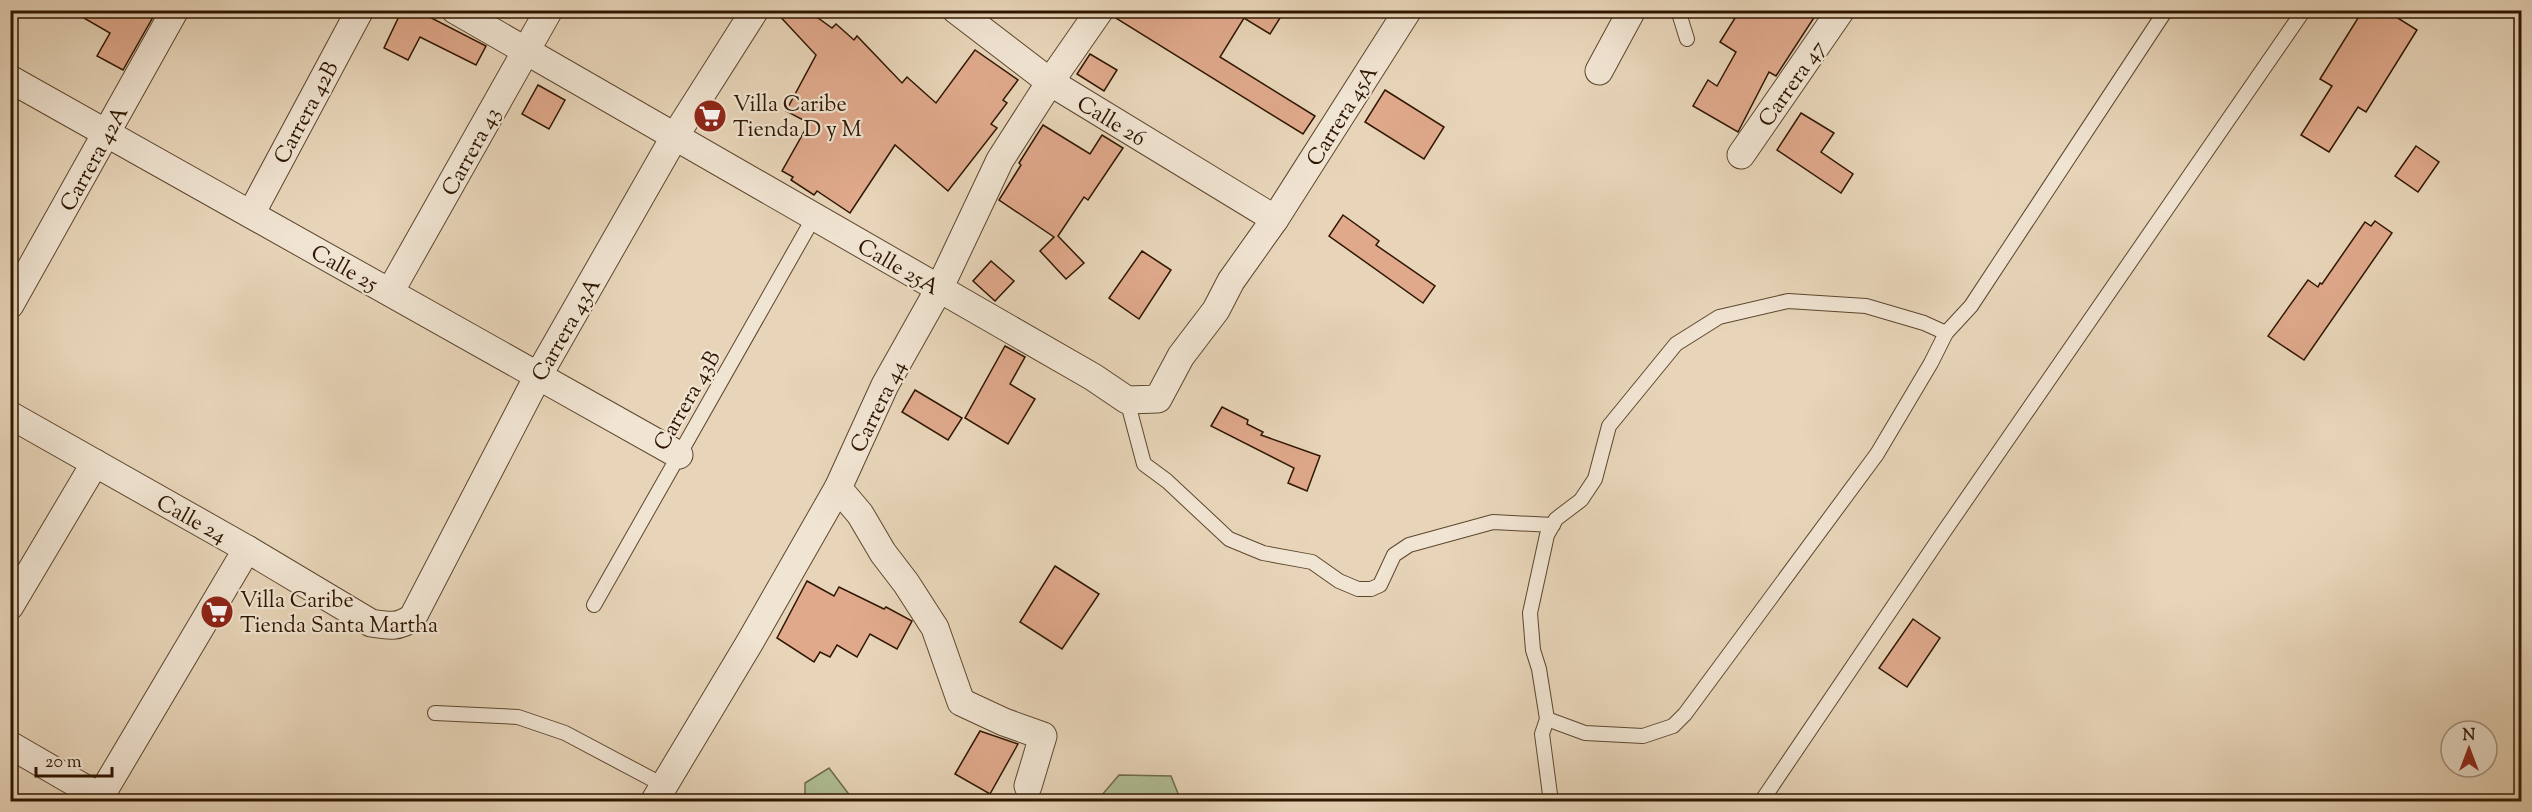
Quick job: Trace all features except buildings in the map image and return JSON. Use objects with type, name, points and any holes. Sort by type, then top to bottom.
[{"type":"street","name":"Carrera 42A","points":[[10,305],[175,10]]},
{"type":"street","name":"Carrera 42B","points":[[250,214],[360,10]]},
{"type":"street","name":"Calle 25A","points":[[455,10],[1094,376],[1127,400]]},
{"type":"street","name":"Carrera 43","points":[[390,292],[549,10]]},
{"type":"street","name":"Carrera 43A","points":[[371,623],[390,627],[403,625],[413,617],[538,376],[675,136],[755,10]]},
{"type":"street","name":"Calle 26","points":[[956,10],[1050,82],[1275,219]]},
{"type":"street","name":"Carrera 44","points":[[658,793],[750,642],[838,488],[885,385],[939,289],[1000,160],[1100,10]]},
{"type":"street","name":"Carrera 45A","points":[[1275,219],[1408,10]]},
{"type":"street","points":[[1599,71],[1632,10]]},
{"type":"street","name":"Carrera 47","points":[[1741,155],[1840,10]]},
{"type":"street","name":"Calle 25","points":[[10,79],[679,455]]},
{"type":"street","points":[[1127,400],[1158,399],[1180,356],[1216,310],[1232,281],[1275,219]]},
{"type":"street","name":"Calle 24","points":[[10,415],[247,549],[371,623]]},
{"type":"street","points":[[10,606],[95,463]]},
{"type":"street","points":[[838,488],[860,514],[935,628],[961,702],[1042,736],[1028,786]]},
{"type":"street","points":[[10,745],[100,796],[247,549]]},
{"type":"lane","points":[[1678,10],[1687,39]]},
{"type":"lane","points":[[1547,719],[1585,733],[1643,736],[1673,726],[1755,621],[1876,454],[1931,363],[1946,333],[1971,306],[2166,10]]},
{"type":"lane","points":[[1761,801],[2304,10]]},
{"type":"lane","name":"Carrera 43B","points":[[594,605],[814,217]]},
{"type":"lane","points":[[1551,801],[1542,734],[1547,719],[1539,669],[1533,650],[1530,613],[1547,535],[1556,519],[1581,501],[1595,479],[1609,426],[1676,344],[1719,316],[1788,301],[1866,306],[1924,323],[1946,333]]},
{"type":"lane","points":[[1127,400],[1144,464],[1167,481],[1229,539],[1263,552],[1312,562],[1339,581],[1358,589],[1371,589],[1380,585],[1394,555],[1409,545],[1493,522],[1552,525]]},
{"type":"lane","points":[[435,713],[518,717],[565,733],[658,793]]},
{"type":"green space","points":[[829,768],[854,801],[805,801],[805,783]]},
{"type":"green space","points":[[1119,775],[1171,776],[1181,801],[1101,801],[1101,796]]},
{"type":"place","name":"Villa Caribe Tienda D y M","points":[[710,116]]},
{"type":"place","name":"Villa Caribe Tienda Santa Martha","points":[[217,612]]}]
